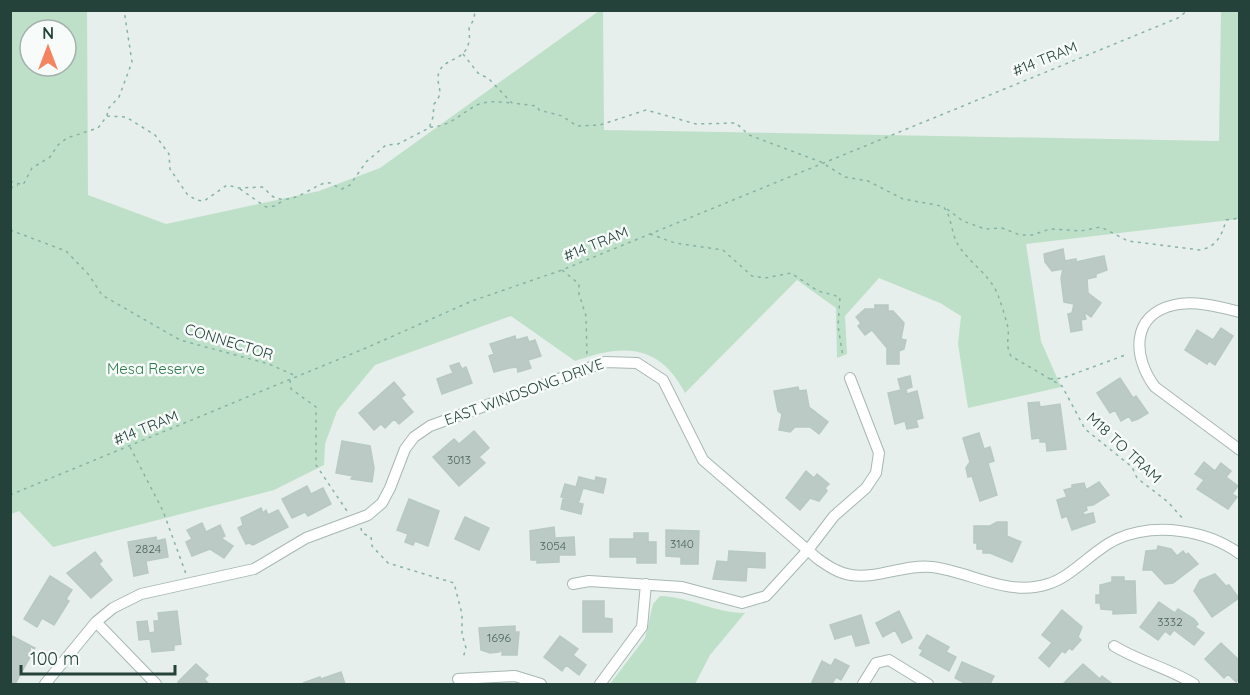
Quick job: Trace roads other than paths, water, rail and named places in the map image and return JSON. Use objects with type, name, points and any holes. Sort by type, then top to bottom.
[{"type":"street","points":[[1239,312],[1185,304],[1161,310],[1151,318],[1142,331],[1138,345],[1145,373],[1155,387],[1239,450]]},
{"type":"street","name":"EAST WINDSONG DRIVE","points":[[45,684],[96,622],[113,608],[141,594],[254,569],[306,538],[368,515],[386,495],[405,449],[414,437],[430,426],[605,362],[637,363],[663,380],[703,460],[828,566],[850,575],[867,576],[909,568],[933,567],[1005,586],[1027,588],[1051,583],[1118,539],[1146,532],[1177,530],[1214,540],[1239,554]]},
{"type":"street","points":[[573,584],[589,581],[682,587],[731,601],[755,601],[776,588],[834,516],[866,488],[876,473],[879,453],[850,378]]},
{"type":"street","points":[[600,684],[642,627],[646,584]]},
{"type":"street","points":[[96,622],[156,684]]},
{"type":"street","points":[[1114,646],[1137,660],[1169,670],[1194,684]]},
{"type":"street","points":[[863,684],[876,663],[882,660],[899,665],[928,684]]},
{"type":"street","points":[[458,679],[515,676],[541,684]]},
{"type":"park label","name":"Mesa Reserve","points":[[156,369]]}]
